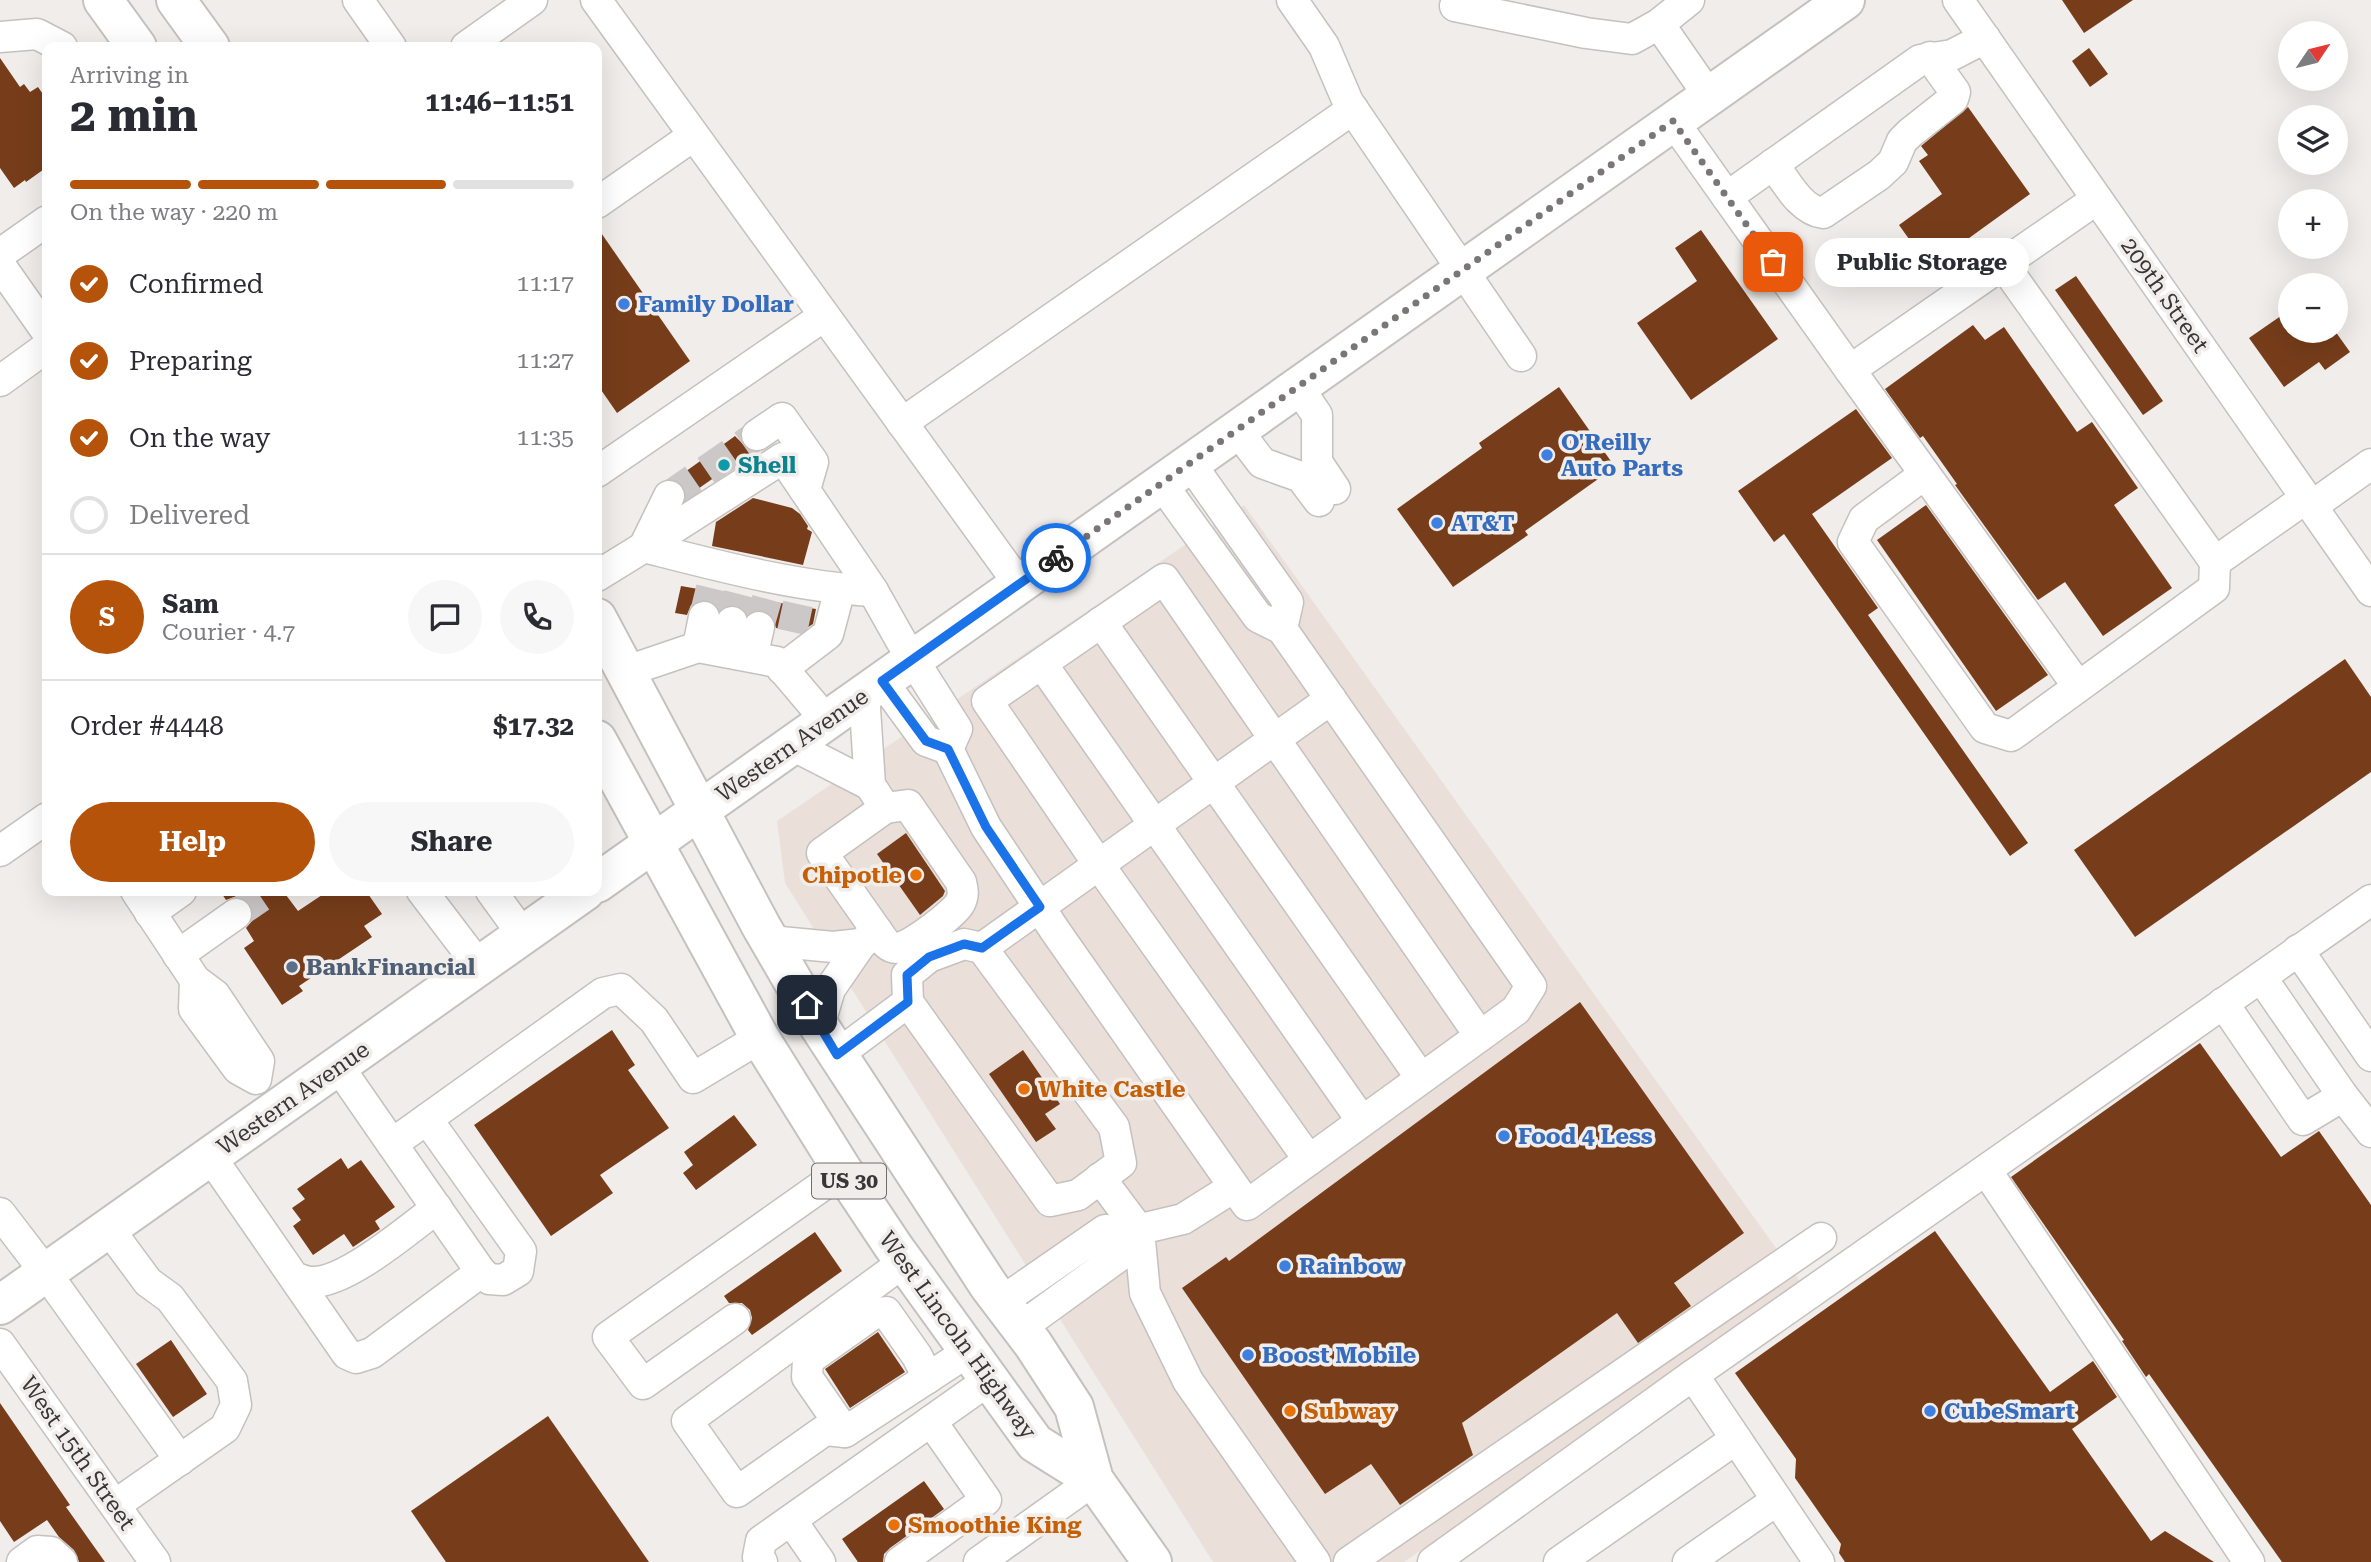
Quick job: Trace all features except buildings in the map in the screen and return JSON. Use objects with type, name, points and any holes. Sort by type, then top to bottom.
[{"type":"main road","points":[[103,0],[133,42]]},
{"type":"main road","points":[[176,0],[206,42]]},
{"type":"main road","name":"Western Avenue","points":[[602,876],[700,810],[1844,0]]},
{"type":"main road","name":"US 30","points":[[602,627],[700,810]]},
{"type":"main road","name":"US 30","points":[[602,756],[652,843]]},
{"type":"main road","name":"West Lincoln Highway","points":[[700,810],[770,941],[828,1040],[1074,1407],[1094,1480],[1152,1562]]},
{"type":"main road","name":"West Lincoln Highway","points":[[652,843],[760,1038],[843,1171],[904,1262],[1035,1443],[1094,1480]]},
{"type":"main road","name":"Western Avenue","points":[[0,1305],[210,1156],[267,1094],[338,1066],[574,896]]},
{"type":"street","points":[[358,0],[387,42]]},
{"type":"street","points":[[473,42],[532,0]]},
{"type":"street","points":[[596,0],[1019,584]]},
{"type":"street","points":[[1292,0],[1324,46],[1353,109],[1521,356]]},
{"type":"street","points":[[1458,0],[1455,6],[1558,14],[1632,39],[1689,0]]},
{"type":"street","name":"209th Street","points":[[1958,0],[2371,591]]},
{"type":"street","points":[[1659,23],[1709,96]]},
{"type":"street","points":[[0,37],[37,34],[52,42]]},
{"type":"street","points":[[1727,197],[1920,60],[1951,55],[1985,38]]},
{"type":"street","points":[[1773,164],[1806,207],[1823,213],[1879,175],[1893,162],[1902,141],[1953,99],[1955,92],[1930,57]]},
{"type":"street","points":[[902,423],[1353,109]]},
{"type":"street","points":[[1673,121],[2077,685]]},
{"type":"street","points":[[602,200],[693,136]]},
{"type":"street","points":[[1850,370],[2097,198]]},
{"type":"street","points":[[0,254],[42,225]]},
{"type":"street","points":[[1925,474],[1864,519],[1853,542],[1985,728],[2011,736],[2077,685],[2214,588],[2215,562],[2003,264]]},
{"type":"street","points":[[0,265],[42,325]]},
{"type":"street","points":[[602,462],[824,316]]},
{"type":"street","points":[[1,379],[42,350]]},
{"type":"street","points":[[1237,430],[1262,463],[1301,477],[1327,495],[1317,462],[1317,415],[1297,387]]},
{"type":"street","points":[[757,435],[782,418],[813,462],[805,490]]},
{"type":"street","points":[[602,573],[783,458],[873,591],[957,729],[948,749]]},
{"type":"street","points":[[2215,562],[2371,464]]},
{"type":"street","points":[[873,687],[926,741],[948,749],[986,827],[1247,1205],[1516,1010],[1531,986],[1282,629],[1288,602],[1176,473]]},
{"type":"street","points":[[644,547],[669,495]]},
{"type":"street","points":[[644,547],[738,595],[797,606],[840,589],[873,591]]},
{"type":"street","points":[[1309,1160],[1099,865],[987,701],[1164,579],[1480,1036]]},
{"type":"street","points":[[627,671],[710,649],[770,663],[828,634],[840,589]]},
{"type":"street","points":[[710,649],[738,595]]},
{"type":"street","points":[[738,595],[770,663],[826,720]]},
{"type":"street","points":[[770,663],[797,606]]},
{"type":"street","points":[[1101,622],[1421,1079]]},
{"type":"street","points":[[1042,663],[1362,1121]]},
{"type":"street","points":[[873,687],[877,796],[822,853],[875,940]]},
{"type":"street","points":[[982,948],[1331,699]]},
{"type":"street","points":[[770,941],[833,947],[875,940],[898,949],[909,946],[958,907],[964,894],[961,882],[908,805],[877,796],[792,745]]},
{"type":"street","points":[[0,851],[42,822]]},
{"type":"street","points":[[164,896],[143,902],[195,980],[194,1009],[239,1069],[267,1094]]},
{"type":"street","points":[[426,896],[479,966]]},
{"type":"street","points":[[495,896],[523,935]]},
{"type":"street","points":[[1433,1562],[1693,1375],[2371,900]]},
{"type":"street","points":[[178,955],[236,914]]},
{"type":"street","points":[[875,940],[830,989],[828,1040],[908,1002]]},
{"type":"street","points":[[964,944],[982,948],[1114,1127],[1121,1163],[1078,1195],[1050,1201],[908,1002],[907,975],[929,957],[964,944]]},
{"type":"street","points":[[2298,950],[2371,1056]]},
{"type":"street","points":[[2261,976],[2343,1096],[2371,1132]]},
{"type":"street","points":[[392,1144],[603,993],[621,989],[654,1020],[693,1078],[760,1038]]},
{"type":"street","points":[[2223,1003],[2303,1120],[2343,1096]]},
{"type":"street","points":[[338,1066],[481,1272],[489,1279],[503,1280],[518,1271],[521,1251],[427,1119]]},
{"type":"street","points":[[210,1156],[347,1353],[356,1358],[364,1357],[382,1345],[481,1272]]},
{"type":"street","points":[[1986,1170],[2249,1562]]},
{"type":"street","points":[[735,1319],[643,1384],[608,1337],[843,1171]]},
{"type":"street","points":[[1100,1178],[1134,1231],[1145,1293],[1188,1381],[1308,1559]]},
{"type":"street","points":[[1010,1315],[1122,1254],[1134,1231],[1183,1219],[1234,1186]]},
{"type":"street","points":[[295,1278],[312,1282],[337,1275],[366,1261],[437,1208]]},
{"type":"street","points":[[0,1213],[180,1460]]},
{"type":"street","points":[[108,1228],[148,1282],[170,1298],[232,1381],[236,1405],[225,1428],[115,1505]]},
{"type":"street","points":[[1349,1562],[1821,1238]]},
{"type":"street","points":[[904,1262],[687,1421],[737,1492],[835,1431],[928,1378],[979,1365]]},
{"type":"street","points":[[835,1431],[807,1377],[808,1360],[873,1314],[886,1312],[917,1356],[928,1378]]},
{"type":"street","name":"West 15th Street","points":[[0,1343],[155,1562]]},
{"type":"street","points":[[774,1358],[835,1431]]},
{"type":"street","points":[[762,1562],[758,1557],[761,1541],[931,1421],[979,1365]]},
{"type":"street","points":[[1693,1375],[1816,1561]]},
{"type":"street","points":[[900,1562],[986,1500],[931,1421]]},
{"type":"street","points":[[1559,1562],[1736,1439]]},
{"type":"street","points":[[979,1562],[1094,1480]]},
{"type":"street","points":[[1688,1562],[1777,1500]]},
{"type":"street","points":[[791,1520],[820,1562]]},
{"type":"street","points":[[22,1562],[37,1551],[51,1552],[62,1562]]},
{"type":"shaded area","points":[[1244,505],[1803,1286],[1404,1562],[1213,1562],[785,883],[777,821]]},
{"type":"tunnel","points":[[669,496],[757,435]]},
{"type":"tunnel","points":[[704,617],[711,588]]},
{"type":"tunnel","points":[[732,622],[739,594]]},
{"type":"tunnel","points":[[759,627],[767,599]]},
{"type":"tunnel","points":[[792,632],[798,604]]},
{"type":"tunnel","points":[[236,914],[263,896]]},
{"type":"way so far","points":[[1056,558],[1673,121],[1773,262]]},
{"type":"place","name":"Public Storage","points":[[1773,262]]},
{"type":"place","name":"Family Dollar","points":[[624,304]]},
{"type":"place","name":"O'Reilly Auto Parts","points":[[1547,455]]},
{"type":"place","name":"Shell","points":[[724,465]]},
{"type":"place","name":"AT&T","points":[[1437,523]]},
{"type":"place","name":"Chipotle","points":[[916,875]]},
{"type":"place","name":"BankFinancial","points":[[292,967]]},
{"type":"place","name":"White Castle","points":[[1024,1089]]},
{"type":"place","name":"Food 4 Less","points":[[1504,1136]]},
{"type":"place","name":"Rainbow","points":[[1285,1266]]},
{"type":"place","name":"Boost Mobile","points":[[1248,1355]]},
{"type":"place","name":"Subway","points":[[1290,1411]]},
{"type":"place","name":"CubeSmart","points":[[1930,1411]]},
{"type":"place","name":"Smoothie King","points":[[894,1525]]},
{"type":"route","points":[[807,1005],[837,1055],[908,1002],[907,975],[929,957],[964,944],[982,948],[1040,907],[986,827],[948,749],[926,741],[882,681],[1056,558]]}]
